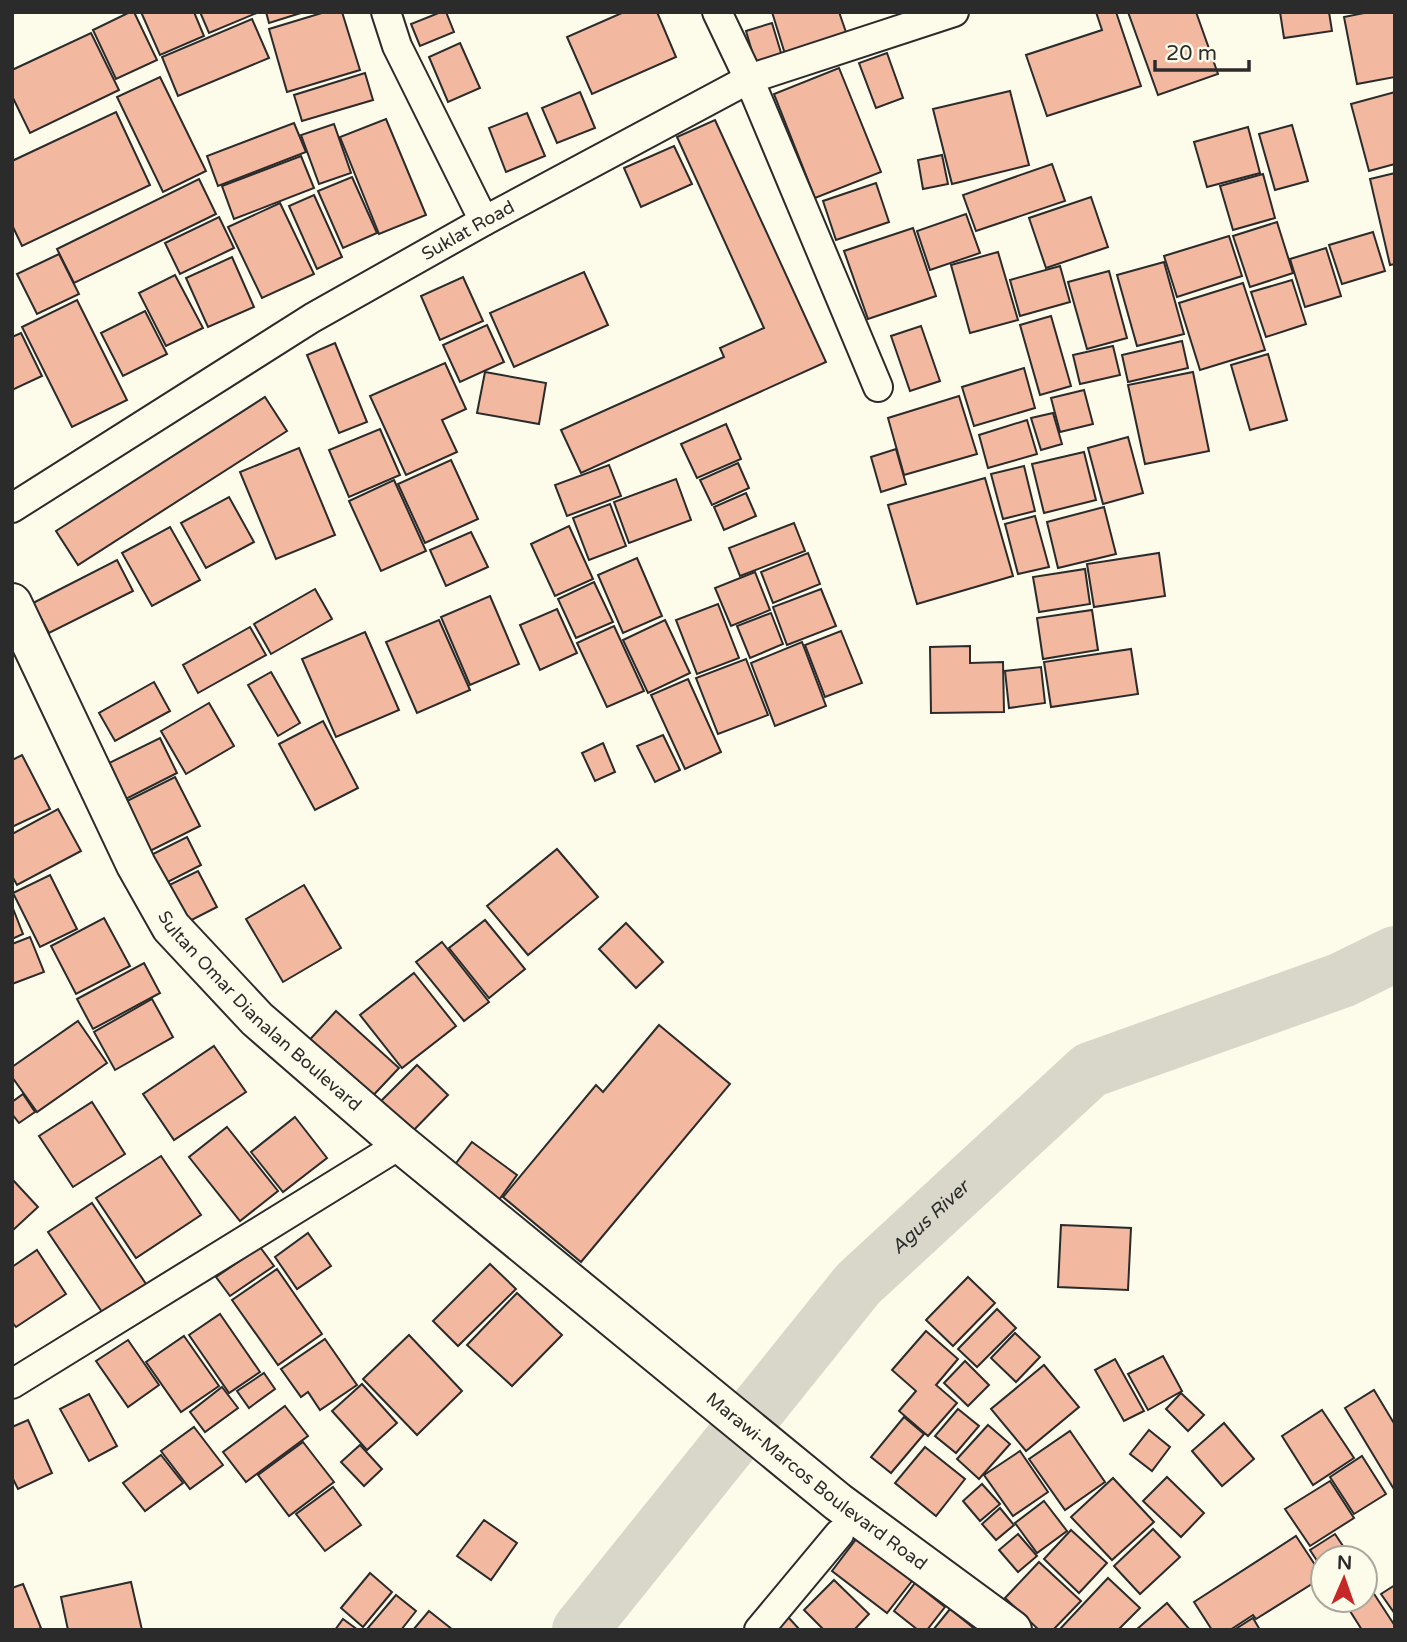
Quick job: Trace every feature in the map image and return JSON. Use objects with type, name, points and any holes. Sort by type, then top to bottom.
[{"type":"main road","name":"Sultan Omar Dianalan Boulevard","points":[[12,603],[136,865],[171,926],[257,1018],[401,1144],[626,1326]]},
{"type":"main road","name":"Marawi-Marcos Boulevard Road","points":[[626,1326],[838,1518],[1012,1630]]},
{"type":"street","points":[[386,12],[397,46],[484,221]]},
{"type":"street","points":[[717,12],[749,79],[878,387]]},
{"type":"street","name":"Suklat Road","points":[[12,508],[312,318],[484,221],[749,79],[945,13]]},
{"type":"street","points":[[12,1384],[401,1144]]},
{"type":"street","points":[[759,1630],[788,1598],[838,1518]]},
{"type":"building","points":[[134,12],[157,60],[116,79],[93,30]]},
{"type":"building","points":[[141,12],[194,12],[204,36],[160,55]]},
{"type":"building","points":[[200,12],[259,12],[209,33]]},
{"type":"building","points":[[266,12],[304,12],[269,23]]},
{"type":"building","points":[[325,12],[342,12],[360,70],[287,92],[269,29]]},
{"type":"building","points":[[446,12],[454,32],[420,46],[411,24]]},
{"type":"building","points":[[624,12],[657,12],[676,57],[592,94],[567,37]]},
{"type":"building","points":[[772,12],[839,12],[847,35],[785,54]]},
{"type":"building","points":[[1096,12],[1116,12],[1141,86],[1047,116],[1026,55],[1102,30]]},
{"type":"building","points":[[1128,12],[1196,12],[1218,74],[1158,95]]},
{"type":"building","points":[[1280,12],[1329,12],[1332,31],[1284,38]]},
{"type":"building","points":[[1369,12],[1395,12],[1395,77],[1357,84],[1344,17]]},
{"type":"building","points":[[252,19],[269,58],[178,96],[162,57]]},
{"type":"building","points":[[772,23],[782,56],[756,65],[746,31]]},
{"type":"building","points":[[91,33],[119,90],[30,133],[12,96],[12,70]]},
{"type":"building","points":[[460,43],[480,88],[448,102],[429,57]]},
{"type":"building","points":[[887,53],[903,98],[876,108],[859,63]]},
{"type":"building","points":[[839,68],[881,172],[815,198],[774,94]]},
{"type":"building","points":[[365,73],[373,100],[302,121],[294,95]]},
{"type":"building","points":[[160,77],[206,171],[163,192],[117,97]]},
{"type":"building","points":[[1010,91],[1029,165],[952,184],[933,109]]},
{"type":"building","points":[[580,92],[595,128],[557,143],[542,108]]},
{"type":"building","points":[[1395,92],[1395,164],[1369,171],[1351,104]]},
{"type":"building","points":[[116,112],[150,185],[22,246],[12,225],[12,161]]},
{"type":"building","points":[[527,113],[545,156],[506,172],[489,128]]},
{"type":"building","points":[[386,119],[426,215],[379,234],[340,137]]},
{"type":"building","points":[[715,120],[826,362],[581,473],[561,430],[724,357],[720,348],[764,328],[677,137]]},
{"type":"building","points":[[294,123],[306,152],[218,186],[207,156]]},
{"type":"building","points":[[334,124],[351,173],[319,184],[301,135]]},
{"type":"building","points":[[1292,125],[1308,181],[1275,190],[1259,134]]},
{"type":"building","points":[[1248,127],[1260,173],[1207,187],[1194,142]]},
{"type":"building","points":[[674,146],[692,184],[641,207],[624,168]]},
{"type":"building","points":[[942,155],[948,184],[923,189],[918,160]]},
{"type":"building","points":[[301,156],[314,188],[234,219],[222,186]]},
{"type":"building","points":[[1052,164],[1065,201],[976,231],[963,195]]},
{"type":"building","points":[[1395,173],[1395,264],[1390,265],[1370,179]]},
{"type":"building","points":[[1263,174],[1275,218],[1233,230],[1220,186]]},
{"type":"building","points":[[352,177],[377,233],[343,248],[318,191]]},
{"type":"building","points":[[199,179],[216,214],[74,283],[57,249]]},
{"type":"building","points":[[876,183],[889,222],[836,240],[823,201]]},
{"type":"building","points":[[314,195],[342,257],[317,269],[289,206]]},
{"type":"building","points":[[1091,197],[1108,247],[1046,268],[1029,218]]},
{"type":"building","points":[[280,203],[314,274],[262,298],[228,227]]},
{"type":"building","points":[[966,214],[980,253],[930,270],[917,231]]},
{"type":"building","points":[[219,217],[234,248],[180,274],[165,243]]},
{"type":"building","points":[[1277,222],[1293,273],[1250,287],[1233,236]]},
{"type":"building","points":[[913,228],[936,296],[868,319],[844,251]]},
{"type":"building","points":[[1373,232],[1385,271],[1342,284],[1329,245]]},
{"type":"building","points":[[1229,236],[1242,276],[1177,297],[1164,256]]},
{"type":"building","points":[[1326,248],[1341,296],[1305,307],[1290,259]]},
{"type":"building","points":[[998,252],[1018,320],[970,333],[951,265]]},
{"type":"building","points":[[59,254],[79,294],[37,314],[17,274]]},
{"type":"building","points":[[232,257],[254,307],[208,327],[186,278]]},
{"type":"building","points":[[1164,262],[1184,334],[1137,346],[1117,275]]},
{"type":"building","points":[[1060,266],[1070,302],[1020,316],[1010,280]]},
{"type":"building","points":[[1109,271],[1127,338],[1087,349],[1068,282]]},
{"type":"building","points":[[584,272],[608,325],[514,367],[490,313]]},
{"type":"building","points":[[175,275],[203,328],[166,346],[139,293]]},
{"type":"building","points":[[463,277],[483,321],[440,340],[421,296]]},
{"type":"building","points":[[1292,280],[1306,324],[1266,337],[1251,292]]},
{"type":"building","points":[[1243,283],[1265,350],[1200,370],[1179,303]]},
{"type":"building","points":[[77,300],[127,400],[72,427],[22,327]]},
{"type":"building","points":[[145,311],[167,354],[123,376],[101,333]]},
{"type":"building","points":[[1051,316],[1071,386],[1040,395],[1020,325]]},
{"type":"building","points":[[487,325],[504,362],[460,382],[443,345]]},
{"type":"building","points":[[921,326],[940,381],[910,391],[891,336]]},
{"type":"building","points":[[21,333],[42,376],[12,390],[12,337]]},
{"type":"building","points":[[1182,341],[1188,368],[1128,382],[1122,355]]},
{"type":"building","points":[[335,343],[367,422],[339,433],[307,355]]},
{"type":"building","points":[[1113,346],[1120,375],[1080,384],[1073,355]]},
{"type":"building","points":[[1268,354],[1287,420],[1250,430],[1231,365]]},
{"type":"building","points":[[445,363],[466,409],[442,420],[457,452],[406,475],[370,396]]},
{"type":"building","points":[[1024,368],[1035,408],[974,426],[962,387]]},
{"type":"building","points":[[485,372],[546,383],[539,424],[477,413]]},
{"type":"building","points":[[1193,372],[1209,451],[1145,464],[1128,385]]},
{"type":"building","points":[[1084,390],[1093,424],[1060,432],[1051,398]]},
{"type":"building","points":[[959,396],[977,454],[904,475],[888,418]]},
{"type":"building","points":[[265,397],[287,431],[78,565],[56,531]]},
{"type":"building","points":[[1053,413],[1062,444],[1041,450],[1031,418]]},
{"type":"building","points":[[1027,420],[1037,454],[988,468],[979,435]]},
{"type":"building","points":[[726,424],[741,459],[697,478],[681,444]]},
{"type":"building","points":[[380,429],[400,475],[349,497],[329,450]]},
{"type":"building","points":[[1128,437],[1143,493],[1103,504],[1088,448]]},
{"type":"building","points":[[299,448],[335,535],[276,559],[240,472]]},
{"type":"building","points":[[896,449],[906,484],[881,492],[871,457]]},
{"type":"building","points":[[1084,452],[1096,500],[1044,513],[1032,464]]},
{"type":"building","points":[[451,460],[478,519],[425,543],[398,484]]},
{"type":"building","points":[[738,463],[749,488],[712,505],[700,480]]},
{"type":"building","points":[[609,465],[621,496],[567,516],[555,485]]},
{"type":"building","points":[[1024,466],[1035,511],[1003,519],[991,474]]},
{"type":"building","points":[[985,478],[1013,576],[917,604],[888,505]]},
{"type":"building","points":[[676,479],[691,520],[629,543],[614,502]]},
{"type":"building","points":[[394,480],[426,551],[381,571],[349,501]]},
{"type":"building","points":[[746,493],[756,516],[724,530],[714,507]]},
{"type":"building","points":[[229,497],[254,542],[206,568],[181,523]]},
{"type":"building","points":[[610,504],[626,546],[589,560],[573,518]]},
{"type":"building","points":[[1104,507],[1116,554],[1058,568],[1047,522]]},
{"type":"building","points":[[1035,516],[1049,567],[1018,574],[1005,524]]},
{"type":"building","points":[[794,523],[805,551],[740,576],[729,548]]},
{"type":"building","points":[[569,526],[593,579],[555,596],[531,544]]},
{"type":"building","points":[[170,527],[200,580],[152,606],[122,553]]},
{"type":"building","points":[[471,532],[488,567],[446,586],[430,550]]},
{"type":"building","points":[[808,553],[820,584],[773,603],[761,572]]},
{"type":"building","points":[[1159,553],[1165,596],[1094,607],[1087,564]]},
{"type":"building","points":[[637,558],[662,616],[623,633],[598,575]]},
{"type":"building","points":[[117,560],[133,591],[49,633],[33,603]]},
{"type":"building","points":[[1085,569],[1090,604],[1039,612],[1033,577]]},
{"type":"building","points":[[755,572],[770,610],[731,626],[715,588]]},
{"type":"building","points":[[594,582],[613,622],[576,638],[558,599]]},
{"type":"building","points":[[315,589],[332,619],[271,654],[254,624]]},
{"type":"building","points":[[821,589],[836,626],[787,645],[773,607]]},
{"type":"building","points":[[490,596],[519,664],[470,685],[441,617]]},
{"type":"building","points":[[718,604],[739,658],[697,674],[676,620]]},
{"type":"building","points":[[557,609],[577,653],[540,670],[520,625]]},
{"type":"building","points":[[1092,610],[1098,650],[1043,659],[1037,618]]},
{"type":"building","points":[[771,613],[783,644],[750,658],[737,626]]},
{"type":"building","points":[[439,620],[470,690],[417,713],[386,642]]},
{"type":"building","points":[[665,620],[690,673],[648,693],[623,640]]},
{"type":"building","points":[[614,626],[644,691],[607,707],[577,643]]},
{"type":"building","points":[[250,627],[266,655],[198,693],[183,665]]},
{"type":"building","points":[[841,631],[862,683],[825,697],[805,645]]},
{"type":"building","points":[[365,632],[399,710],[336,737],[302,659]]},
{"type":"building","points":[[802,642],[826,706],[775,726],[751,663]]},
{"type":"building","points":[[970,646],[970,663],[1003,662],[1004,712],[931,713],[930,647]]},
{"type":"building","points":[[1131,649],[1138,694],[1051,707],[1044,662]]},
{"type":"building","points":[[746,659],[768,715],[718,734],[696,678]]},
{"type":"building","points":[[1041,667],[1045,703],[1009,708],[1005,671]]},
{"type":"building","points":[[271,672],[300,723],[278,736],[248,685]]},
{"type":"building","points":[[688,679],[721,752],[685,769],[651,695]]},
{"type":"building","points":[[154,682],[170,711],[115,741],[99,713]]},
{"type":"building","points":[[209,703],[234,746],[186,774],[161,731]]},
{"type":"building","points":[[323,721],[358,788],[315,810],[279,744]]},
{"type":"building","points":[[663,735],[680,770],[655,782],[637,746]]},
{"type":"building","points":[[160,738],[177,773],[114,805],[95,770]]},
{"type":"building","points":[[603,743],[615,772],[595,781],[582,753]]},
{"type":"building","points":[[22,755],[50,809],[12,827],[12,760]]},
{"type":"building","points":[[175,777],[200,826],[144,854],[119,805]]},
{"type":"building","points":[[58,809],[81,851],[17,885],[12,876],[12,834]]},
{"type":"building","points":[[187,837],[201,865],[156,888],[141,860]]},
{"type":"building","points":[[557,849],[598,897],[528,955],[487,906]]},
{"type":"building","points":[[198,871],[217,907],[176,928],[157,891]]},
{"type":"building","points":[[50,875],[77,929],[40,947],[13,893]]},
{"type":"building","points":[[304,885],[341,948],[283,982],[246,919]]},
{"type":"building","points":[[12,906],[23,934],[12,939]]},
{"type":"building","points":[[104,918],[130,966],[76,994],[51,946]]},
{"type":"building","points":[[485,920],[525,969],[489,998],[449,948]]},
{"type":"building","points":[[626,923],[663,962],[636,988],[599,949]]},
{"type":"building","points":[[30,937],[44,972],[12,984],[12,944]]},
{"type":"building","points":[[442,942],[489,1002],[464,1021],[416,962]]},
{"type":"building","points":[[144,963],[160,993],[93,1029],[77,999]]},
{"type":"building","points":[[414,973],[456,1026],[402,1068],[360,1015]]},
{"type":"building","points":[[152,999],[173,1037],[115,1070],[94,1032]]},
{"type":"building","points":[[336,1011],[399,1068],[366,1103],[304,1046]]},
{"type":"building","points":[[78,1021],[107,1063],[37,1112],[12,1077],[12,1067]]},
{"type":"building","points":[[659,1025],[730,1084],[581,1262],[503,1197],[596,1085],[603,1092]]},
{"type":"building","points":[[214,1046],[246,1092],[174,1140],[143,1094]]},
{"type":"building","points":[[417,1065],[448,1095],[407,1137],[376,1106]]},
{"type":"building","points":[[23,1094],[35,1112],[19,1123],[12,1114],[12,1102]]},
{"type":"building","points":[[92,1102],[125,1154],[73,1187],[39,1136]]},
{"type":"building","points":[[295,1117],[327,1158],[283,1192],[251,1152]]},
{"type":"building","points":[[227,1127],[278,1191],[240,1221],[189,1157]]},
{"type":"building","points":[[472,1142],[517,1175],[496,1204],[451,1170]]},
{"type":"building","points":[[161,1156],[201,1215],[136,1258],[96,1198]]},
{"type":"building","points":[[12,1179],[38,1207],[12,1231]]},
{"type":"building","points":[[92,1203],[146,1284],[102,1312],[48,1232]]},
{"type":"building","points":[[1061,1225],[1131,1228],[1128,1290],[1058,1287]]},
{"type":"building","points":[[308,1233],[331,1266],[297,1289],[275,1257]]},
{"type":"building","points":[[260,1247],[274,1266],[230,1296],[216,1277]]},
{"type":"building","points":[[37,1250],[66,1294],[16,1327],[12,1322],[12,1267]]},
{"type":"building","points":[[490,1264],[516,1289],[458,1346],[433,1321]]},
{"type":"building","points":[[277,1269],[322,1334],[278,1365],[232,1300]]},
{"type":"building","points":[[968,1277],[995,1303],[953,1346],[926,1320]]},
{"type":"building","points":[[517,1293],[562,1335],[512,1386],[467,1345]]},
{"type":"building","points":[[997,1309],[1016,1328],[977,1367],[958,1349]]},
{"type":"building","points":[[220,1314],[260,1372],[229,1393],[189,1335]]},
{"type":"building","points":[[926,1331],[958,1359],[936,1385],[957,1403],[928,1436],[899,1411],[916,1391],[892,1370]]},
{"type":"building","points":[[1015,1333],[1040,1357],[1016,1382],[991,1358]]},
{"type":"building","points":[[409,1335],[462,1391],[417,1435],[363,1379]]},
{"type":"building","points":[[184,1336],[219,1386],[181,1412],[146,1362]]},
{"type":"building","points":[[325,1339],[357,1385],[320,1410],[308,1392],[301,1397],[281,1369]]},
{"type":"building","points":[[128,1340],[159,1385],[128,1407],[96,1361]]},
{"type":"building","points":[[1163,1356],[1182,1391],[1148,1410],[1128,1374]]},
{"type":"building","points":[[1115,1359],[1144,1411],[1124,1421],[1095,1370]]},
{"type":"building","points":[[965,1361],[989,1385],[968,1406],[944,1383]]},
{"type":"building","points":[[1044,1365],[1079,1407],[1026,1451],[991,1409]]},
{"type":"building","points":[[264,1373],[275,1389],[249,1408],[237,1391]]},
{"type":"building","points":[[362,1384],[397,1423],[367,1450],[332,1411]]},
{"type":"building","points":[[222,1387],[238,1408],[205,1432],[190,1412]]},
{"type":"building","points":[[1374,1390],[1395,1425],[1395,1491],[1345,1408]]},
{"type":"building","points":[[1181,1393],[1204,1415],[1188,1431],[1166,1409]]},
{"type":"building","points":[[89,1394],[117,1446],[89,1461],[60,1409]]},
{"type":"building","points":[[285,1406],[308,1436],[246,1482],[223,1452]]},
{"type":"building","points":[[958,1409],[979,1426],[956,1453],[935,1436]]},
{"type":"building","points":[[1322,1410],[1354,1458],[1313,1485],[1282,1436]]},
{"type":"building","points":[[904,1417],[924,1434],[891,1473],[871,1457]]},
{"type":"building","points":[[28,1420],[52,1473],[18,1489],[12,1477],[12,1427]]},
{"type":"building","points":[[1224,1423],[1254,1459],[1222,1486],[1192,1451]]},
{"type":"building","points":[[988,1425],[1010,1444],[979,1479],[957,1459]]},
{"type":"building","points":[[194,1427],[223,1465],[190,1489],[161,1451]]},
{"type":"building","points":[[1149,1430],[1170,1447],[1152,1471],[1130,1454]]},
{"type":"building","points":[[1070,1431],[1105,1482],[1065,1510],[1029,1459]]},
{"type":"building","points":[[303,1442],[334,1482],[289,1516],[258,1475]]},
{"type":"building","points":[[360,1445],[382,1469],[364,1486],[341,1462]]},
{"type":"building","points":[[925,1447],[965,1479],[936,1516],[895,1483]]},
{"type":"building","points":[[1020,1451],[1048,1492],[1013,1516],[984,1475]]},
{"type":"building","points":[[161,1455],[183,1483],[145,1511],[123,1483]]},
{"type":"building","points":[[1362,1456],[1386,1494],[1354,1514],[1330,1477]]},
{"type":"building","points":[[1167,1477],[1204,1513],[1181,1537],[1143,1501]]},
{"type":"building","points":[[1113,1478],[1154,1522],[1112,1560],[1071,1517]]},
{"type":"building","points":[[1330,1481],[1354,1518],[1309,1545],[1285,1509]]},
{"type":"building","points":[[982,1484],[1000,1504],[980,1521],[963,1501]]},
{"type":"building","points":[[333,1487],[361,1525],[325,1551],[296,1514]]},
{"type":"building","points":[[1044,1501],[1067,1531],[1037,1553],[1015,1523]]},
{"type":"building","points":[[1000,1508],[1014,1525],[996,1540],[982,1524]]},
{"type":"building","points":[[484,1520],[517,1543],[491,1580],[457,1556]]},
{"type":"building","points":[[1153,1529],[1180,1557],[1140,1594],[1114,1566]]},
{"type":"building","points":[[1071,1530],[1107,1563],[1079,1593],[1044,1559]]},
{"type":"building","points":[[1018,1534],[1037,1556],[1018,1572],[999,1550]]},
{"type":"building","points":[[1335,1534],[1342,1544],[1319,1544]]},
{"type":"building","points":[[1296,1536],[1309,1556],[1309,1586],[1256,1619],[1253,1615],[1230,1630],[1212,1630],[1194,1602]]},
{"type":"building","points":[[857,1538],[912,1581],[887,1613],[832,1571]]},
{"type":"building","points":[[1039,1562],[1081,1601],[1053,1630],[1039,1630],[1005,1598]]},
{"type":"building","points":[[370,1573],[392,1592],[363,1627],[341,1608]]},
{"type":"building","points":[[1108,1578],[1140,1608],[1118,1630],[1059,1630]]},
{"type":"building","points":[[834,1580],[869,1614],[854,1630],[824,1630],[804,1610]]},
{"type":"building","points":[[131,1582],[142,1630],[68,1630],[61,1597]]},
{"type":"building","points":[[915,1583],[945,1607],[927,1630],[918,1630],[894,1611]]},
{"type":"building","points":[[23,1584],[41,1628],[37,1630],[12,1630],[12,1588]]},
{"type":"building","points":[[1395,1585],[1395,1614],[1381,1594]]},
{"type":"building","points":[[396,1595],[416,1611],[401,1630],[367,1629]]},
{"type":"building","points":[[1379,1601],[1395,1626],[1395,1630],[1362,1630],[1352,1614],[1379,1614]]},
{"type":"building","points":[[1167,1603],[1190,1630],[1136,1630]]},
{"type":"building","points":[[950,1609],[976,1630],[933,1630]]},
{"type":"building","points":[[429,1611],[453,1630],[413,1630]]},
{"type":"building","points":[[788,1617],[800,1630],[774,1630]]},
{"type":"building","points":[[1253,1618],[1260,1630],[1234,1630]]},
{"type":"building","points":[[343,1619],[358,1630],[335,1630]]},
{"type":"waterway","name":"Agus River","points":[[580,1630],[858,1284],[1090,1070],[1342,980],[1395,954]]}]
